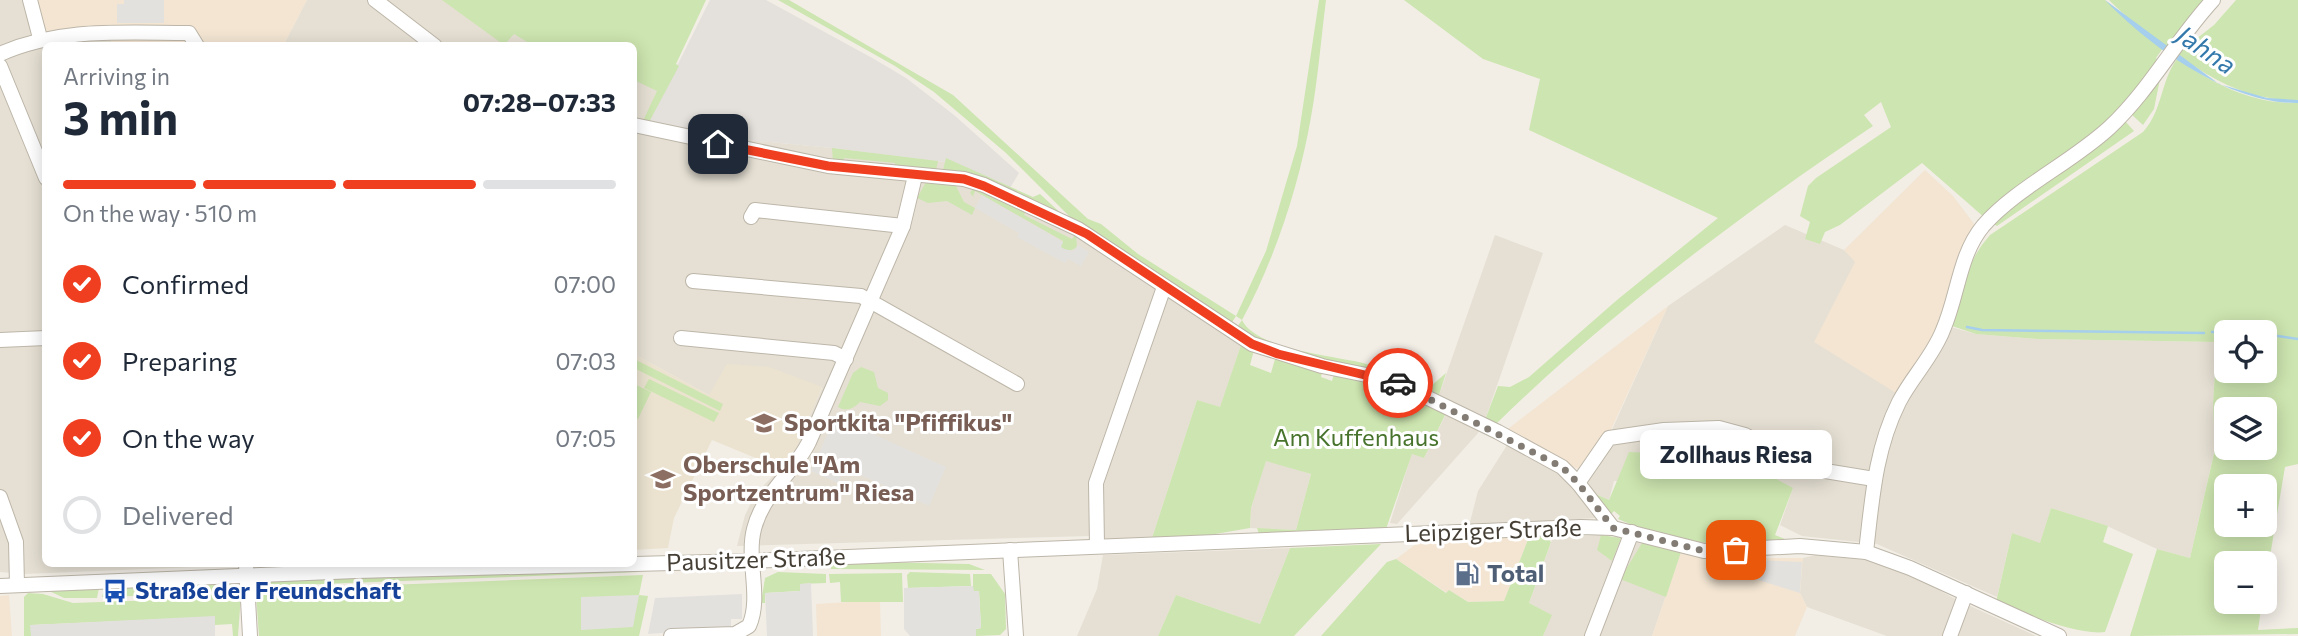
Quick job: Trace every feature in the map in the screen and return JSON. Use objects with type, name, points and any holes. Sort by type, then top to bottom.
[{"type":"street","points":[[30,0],[40,38]]},
{"type":"street","points":[[375,0],[428,42]]},
{"type":"street","points":[[1866,552],[1874,479],[1887,427],[1908,386],[1943,332],[1962,268],[1984,226],[2109,128],[2213,0]]},
{"type":"street","points":[[0,54],[40,38],[189,33],[196,42]]},
{"type":"street","points":[[0,66],[42,168]]},
{"type":"street","points":[[637,126],[805,163],[971,181],[1027,204],[1087,234],[1252,344],[1278,354],[1370,375],[1411,389],[1562,467],[1613,528]]},
{"type":"street","points":[[671,636],[735,634],[745,630],[753,613],[751,542],[760,509],[800,459],[903,226],[915,176]]},
{"type":"street","points":[[751,217],[755,210],[903,226]]},
{"type":"street","points":[[694,281],[861,296],[1017,384]]},
{"type":"street","points":[[1097,545],[1096,483],[1164,287]]},
{"type":"street","points":[[0,340],[42,338]]},
{"type":"street","points":[[681,338],[834,354],[846,359]]},
{"type":"street","points":[[1578,483],[1609,438],[1709,428],[1734,431],[1807,468],[1874,479]]},
{"type":"street","points":[[0,497],[16,542],[17,585]]},
{"type":"street","name":"Leipziger Straße","points":[[1176,544],[1449,531],[1613,528],[1704,551],[1800,546],[1866,552],[1966,593],[2059,636]]},
{"type":"street","points":[[1592,636],[1632,532]]},
{"type":"street","name":"Pausitzer Straße","points":[[637,563],[750,561],[1097,545],[1176,544]]},
{"type":"street","points":[[1010,550],[1016,636]]},
{"type":"street","name":"Pausitzer Straße","points":[[0,586],[246,570],[357,567]]},
{"type":"street","points":[[246,570],[250,636]]},
{"type":"street","points":[[1950,636],[1966,593]]},
{"type":"shaded area","points":[[0,0],[36,0],[93,37],[111,40],[42,42],[42,567],[194,567],[24,574],[0,572]]},
{"type":"shaded area","points":[[36,0],[307,0],[285,42],[111,42],[93,37],[46,42]]},
{"type":"shaded area","points":[[124,0],[164,0],[164,23],[117,23],[117,4],[124,4]]},
{"type":"shaded area","points":[[307,0],[533,0],[626,42],[285,42]]},
{"type":"shaded area","points":[[710,0],[766,0],[874,59],[906,78],[954,115],[1019,173],[1010,188],[946,158],[944,162],[832,148],[748,140],[730,141],[648,124]]},
{"type":"shaded area","points":[[637,47],[679,66],[649,123],[730,141],[748,140],[832,148],[944,162],[946,158],[1076,233],[1241,345],[1220,408],[1197,400],[1152,538],[1103,540],[1090,536],[737,546],[745,515],[756,493],[790,459],[822,388],[709,395],[637,356]]},
{"type":"shaded area","points":[[1925,170],[1953,196],[1975,225],[1963,247],[1940,324],[1896,393],[1814,342],[1855,262],[1844,250]]},
{"type":"shaded area","points":[[982,195],[1063,242],[1061,247],[1064,249],[1073,251],[1078,245],[1089,252],[1081,266],[1068,259],[1065,263],[1017,237],[1019,233],[975,208]]},
{"type":"shaded area","points":[[1785,225],[1844,250],[1856,261],[1815,342],[1896,392],[1940,324],[1976,334],[2037,339],[2214,342],[2214,452],[2190,558],[2157,549],[2107,526],[2051,508],[2040,544],[2012,533],[1997,597],[1877,544],[1802,536],[1780,525],[1793,488],[1614,481],[1609,500],[1589,491],[1578,469],[1610,434],[1668,306]]},
{"type":"shaded area","points":[[1495,235],[1543,253],[1485,420],[1438,398]]},
{"type":"shaded area","points":[[1668,306],[1609,434],[1583,466],[1578,469],[1505,431]]},
{"type":"shaded area","points":[[637,356],[709,395],[727,364],[769,367],[822,387],[796,448],[780,468],[712,440],[674,518],[668,548],[637,550]]},
{"type":"shaded area","points":[[1447,412],[1479,430],[1478,433],[1397,524],[1390,523],[1412,453],[1424,458]]},
{"type":"shaded area","points":[[835,417],[946,467],[929,506],[845,468],[838,483],[811,471]]},
{"type":"shaded area","points":[[1509,442],[1568,476],[1597,516],[1469,526],[1478,491]]},
{"type":"shaded area","points":[[1266,460],[1311,474],[1296,530],[1250,528],[1251,508]]},
{"type":"shaded area","points":[[1601,535],[1681,552],[1652,636],[1543,636],[1551,615],[1529,603],[1553,537]]},
{"type":"shaded area","name":"Total","points":[[1529,537],[1504,601],[1468,602],[1449,590],[1447,593],[1396,559],[1420,541]]},
{"type":"shaded area","points":[[1290,548],[1260,624],[1176,595],[1158,636],[1077,636],[1097,589],[1103,555]]},
{"type":"shaded area","points":[[1681,552],[1725,558],[1803,558],[1800,593],[1807,607],[1795,636],[1652,636]]},
{"type":"shaded area","points":[[1816,555],[1869,560],[1903,570],[1957,600],[2036,636],[1887,636],[1807,607],[1800,593],[1802,562],[1803,558]]},
{"type":"shaded area","points":[[1732,562],[1802,562],[1800,593],[1732,572]]},
{"type":"shaded area","points":[[811,583],[813,636],[767,636],[765,593],[800,591],[800,584]]},
{"type":"shaded area","points":[[973,586],[974,591],[979,591],[981,628],[976,629],[976,636],[910,636],[904,629],[904,588]]},
{"type":"shaded area","points":[[742,594],[742,619],[731,619],[731,628],[648,634],[655,598]]},
{"type":"shaded area","points":[[9,595],[12,636],[0,636],[0,596]]},
{"type":"shaded area","points":[[639,595],[633,627],[581,630],[581,597]]},
{"type":"shaded area","points":[[880,600],[881,636],[817,636],[816,604]]},
{"type":"shaded area","points":[[215,616],[215,636],[31,636],[30,625]]},
{"type":"green space","points":[[442,0],[706,0],[676,64],[679,66],[648,124],[642,123],[657,91],[637,81],[637,42],[527,42],[514,34],[507,42],[500,42]]},
{"type":"green space","points":[[778,0],[789,0],[953,95],[1088,219],[1101,224],[1138,254],[1236,316],[1229,327],[1079,226],[1006,153],[934,92],[895,66]]},
{"type":"green space","points":[[1319,0],[1326,0],[1311,117],[1293,195],[1254,297],[1242,320],[1236,316],[1266,251],[1297,146]]},
{"type":"green space","points":[[1404,0],[2105,0],[2163,48],[2156,58],[2158,60],[2115,116],[1985,218],[1922,163],[1840,225],[1825,232],[1820,244],[1805,239],[1810,222],[1800,216],[1808,186],[1891,127],[1881,102],[1864,115],[1873,126],[1677,267],[1583,344],[1495,425],[1485,420],[1498,386],[1510,387],[1529,377],[1617,300],[1718,218],[1529,130],[1540,79],[1483,59]]},
{"type":"green space","points":[[2109,0],[2206,0],[2174,38],[2169,39],[2182,50],[2214,25],[2236,0],[2298,0],[2298,100],[2259,96],[2241,91],[2208,75],[2127,17]]},
{"type":"green space","points":[[2177,59],[2234,91],[2265,100],[2298,103],[2298,464],[2285,467],[2277,515],[2277,474],[2214,474],[2214,537],[2273,537],[2271,551],[2214,551],[2214,614],[2260,614],[2258,630],[2298,628],[2298,634],[2130,636],[2157,549],[2190,558],[2214,453],[2214,460],[2277,460],[2277,397],[2214,397],[2214,426],[2213,403],[2214,383],[2277,383],[2277,320],[2214,320],[2214,342],[2037,339],[1976,334],[1952,326],[1961,289],[1970,267],[1990,235],[2143,132],[2154,115],[2167,77]]},
{"type":"green space","points":[[2160,79],[2154,109],[2143,125],[2131,114]]},
{"type":"green space","points":[[2125,121],[2134,131],[1997,226],[1992,223]]},
{"type":"green space","points":[[832,148],[938,161],[936,170],[895,169],[895,163],[844,158],[843,164],[833,163]]},
{"type":"green space","points":[[946,158],[1033,197],[1040,194],[1066,218],[942,174]]},
{"type":"green space","points":[[926,182],[955,184],[964,202],[975,208],[972,215],[947,201],[928,203],[917,198]]},
{"type":"green space","points":[[974,187],[1027,209],[1024,215],[1072,239],[1076,233],[1077,248],[1068,251],[1060,247],[1063,241],[975,191],[973,196],[977,201],[970,193]]},
{"type":"green space","points":[[1242,320],[1250,330],[1279,345],[1363,363],[1424,385],[1431,386],[1446,373],[1438,398],[1293,354],[1235,330]]},
{"type":"green space","name":"Am Kuffenhaus","points":[[1241,345],[1254,350],[1250,365],[1271,373],[1275,359],[1322,372],[1321,377],[1332,381],[1334,374],[1388,384],[1447,411],[1424,458],[1412,454],[1386,529],[1259,534],[1257,528],[1296,530],[1311,474],[1266,461],[1251,508],[1250,528],[1198,537],[1152,538],[1197,400],[1220,407]]},
{"type":"green space","points":[[637,361],[723,404],[720,411],[637,370]]},
{"type":"green space","points":[[861,367],[874,372],[878,388],[888,393],[888,400],[880,406],[860,402],[849,409],[838,407],[853,373]]},
{"type":"green space","points":[[649,379],[719,413],[714,422],[644,388]]},
{"type":"green space","points":[[637,385],[651,392],[637,418]]},
{"type":"green space","points":[[1629,452],[1735,457],[1793,488],[1775,535],[1785,539],[1743,544],[1700,542],[1658,534],[1618,519],[1620,516],[1614,511],[1611,514],[1589,491],[1609,500]]},
{"type":"green space","points":[[2051,508],[2108,526],[2103,542],[2133,554],[2105,632],[2066,627],[1996,602],[2012,533],[2040,543]]},
{"type":"green space","points":[[1601,535],[1621,538],[1612,561],[1597,550]]},
{"type":"green space","points":[[1529,537],[1546,537],[1551,542],[1529,603],[1552,615],[1543,636],[1321,636],[1387,562],[1396,559],[1446,593],[1449,590],[1468,602],[1504,601]]},
{"type":"green space","points":[[1642,543],[1681,552],[1666,597],[1620,579]]},
{"type":"green space","points":[[1381,544],[1294,636],[1158,636],[1176,595],[1260,624],[1290,548]]},
{"type":"green space","points":[[878,562],[969,564],[985,570],[831,569],[831,565]]},
{"type":"green space","points":[[640,568],[640,572],[267,586],[267,581]]},
{"type":"green space","points":[[778,572],[826,574],[826,583],[801,584],[800,591],[765,593],[765,603],[761,603],[765,578]]},
{"type":"green space","points":[[910,572],[970,574],[971,586],[908,588],[907,575]]},
{"type":"green space","points":[[902,573],[903,602],[841,602],[840,582],[830,583],[829,574]]},
{"type":"green space","points":[[973,574],[991,574],[1005,594],[1006,629],[1000,635],[976,636],[976,629],[981,628],[979,591],[973,591]]},
{"type":"green space","points":[[643,575],[639,595],[648,596],[639,636],[259,636],[256,595],[259,590]]},
{"type":"green space","points":[[230,582],[236,587],[198,594],[102,597],[104,590],[118,594],[119,589],[132,586]]},
{"type":"green space","points":[[99,588],[97,598],[64,598],[45,589]]},
{"type":"green space","points":[[239,591],[241,595],[238,636],[233,636],[232,624],[215,625],[215,617],[31,625],[31,636],[24,636],[24,597],[28,593],[43,594],[73,603],[188,599]]},
{"type":"water","points":[[2105,0],[2216,82],[2168,54]]},
{"type":"water","points":[[2224,86],[2267,98],[2298,100],[2298,103],[2272,101]]},
{"type":"waterway","points":[[1967,327],[1982,330],[2204,333]]},
{"type":"waterway","points":[[2277,336],[2298,339]]},
{"type":"way so far","points":[[1398,383],[1562,467],[1611,522],[1613,528],[1704,551],[1736,550]]},
{"type":"place","name":"Sportkita \"Pfiffikus\"","points":[[764,423]]},
{"type":"place","name":"Oberschule \"Am Sportzentrum\" Riesa","points":[[663,479]]},
{"type":"place","name":"Zollhaus Riesa","points":[[1736,550]]},
{"type":"place","name":"Total","points":[[1467,574]]},
{"type":"place","name":"Straße der Freundschaft","points":[[115,591]]},
{"type":"route","points":[[718,144],[828,166],[971,181],[1087,234],[1230,331],[1264,350],[1398,383]]},
{"type":"water label","name":"Jahna","points":[[2206,50]]}]
